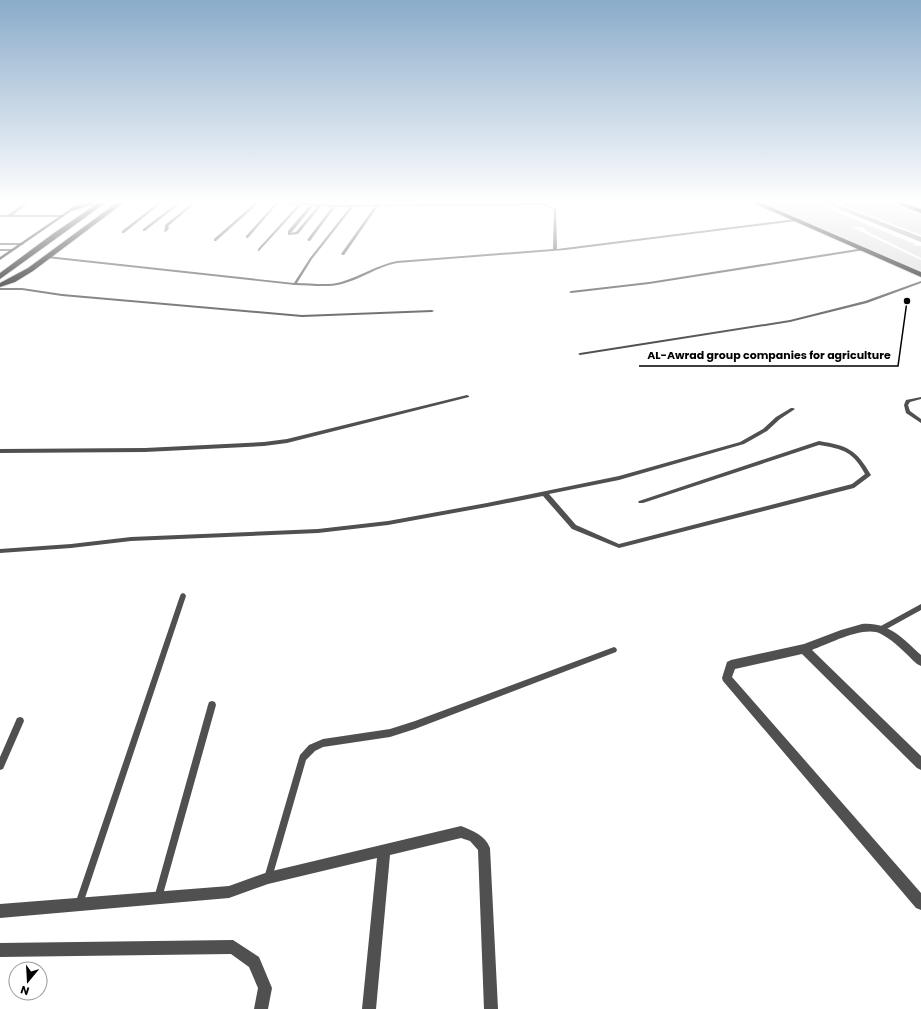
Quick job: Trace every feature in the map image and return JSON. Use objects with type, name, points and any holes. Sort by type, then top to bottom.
[{"type":"highway","points":[[0,269],[29,248]]},
{"type":"highway","points":[[1,284],[24,262],[42,248]]},
{"type":"highway","points":[[24,262],[44,248]]},
{"type":"highway","points":[[1,284],[22,276],[59,248]]},
{"type":"highway","points":[[864,249],[921,275]]},
{"type":"street","points":[[0,259],[15,248]]},
{"type":"street","points":[[0,250],[12,250]]},
{"type":"street","points":[[921,661],[881,629],[866,628],[851,631],[804,649],[731,665],[727,678],[921,903]]},
{"type":"street","points":[[804,649],[921,764]]},
{"type":"street","points":[[0,911],[229,892],[268,878],[461,832],[474,837],[484,848],[491,1009]]},
{"type":"street","points":[[369,1009],[384,850]]},
{"type":"street","points":[[0,950],[233,947],[254,962],[265,988],[261,1009]]},
{"type":"lane","points":[[295,284],[319,248]]},
{"type":"lane","points":[[343,254],[347,248]]},
{"type":"lane","points":[[48,257],[295,284],[333,285],[342,283],[379,266],[397,262],[570,248]]},
{"type":"lane","points":[[571,292],[649,283],[864,249]]},
{"type":"lane","points":[[580,354],[790,321],[866,302],[921,282]]},
{"type":"lane","points":[[1,284],[62,295],[302,316],[432,311]]},
{"type":"lane","points":[[0,451],[144,450],[264,444],[287,441],[467,396]]},
{"type":"lane","points":[[921,398],[908,402],[906,405],[908,412],[921,421]]},
{"type":"lane","points":[[0,551],[71,546],[131,539],[326,530],[388,523],[545,494],[620,478],[742,443],[765,430],[778,418],[793,409]]},
{"type":"lane","points":[[545,494],[574,527],[620,546],[854,486],[868,475],[859,458],[839,446],[819,444],[641,502]]},
{"type":"lane","points":[[79,905],[183,596]]},
{"type":"lane","points":[[881,629],[921,608]]},
{"type":"lane","points":[[268,878],[303,758],[312,748],[323,743],[390,733],[415,725],[614,650]]},
{"type":"lane","points":[[158,898],[212,705]]},
{"type":"lane","points":[[0,766],[20,721]]},
{"type":"shaded area","points":[[868,248],[896,248],[921,260],[921,271]]},
{"type":"shaded area","points":[[901,248],[921,248],[921,258]]},
{"type":"place","name":"AL-Awrad group companies for agriculture","points":[[907,301]]}]
